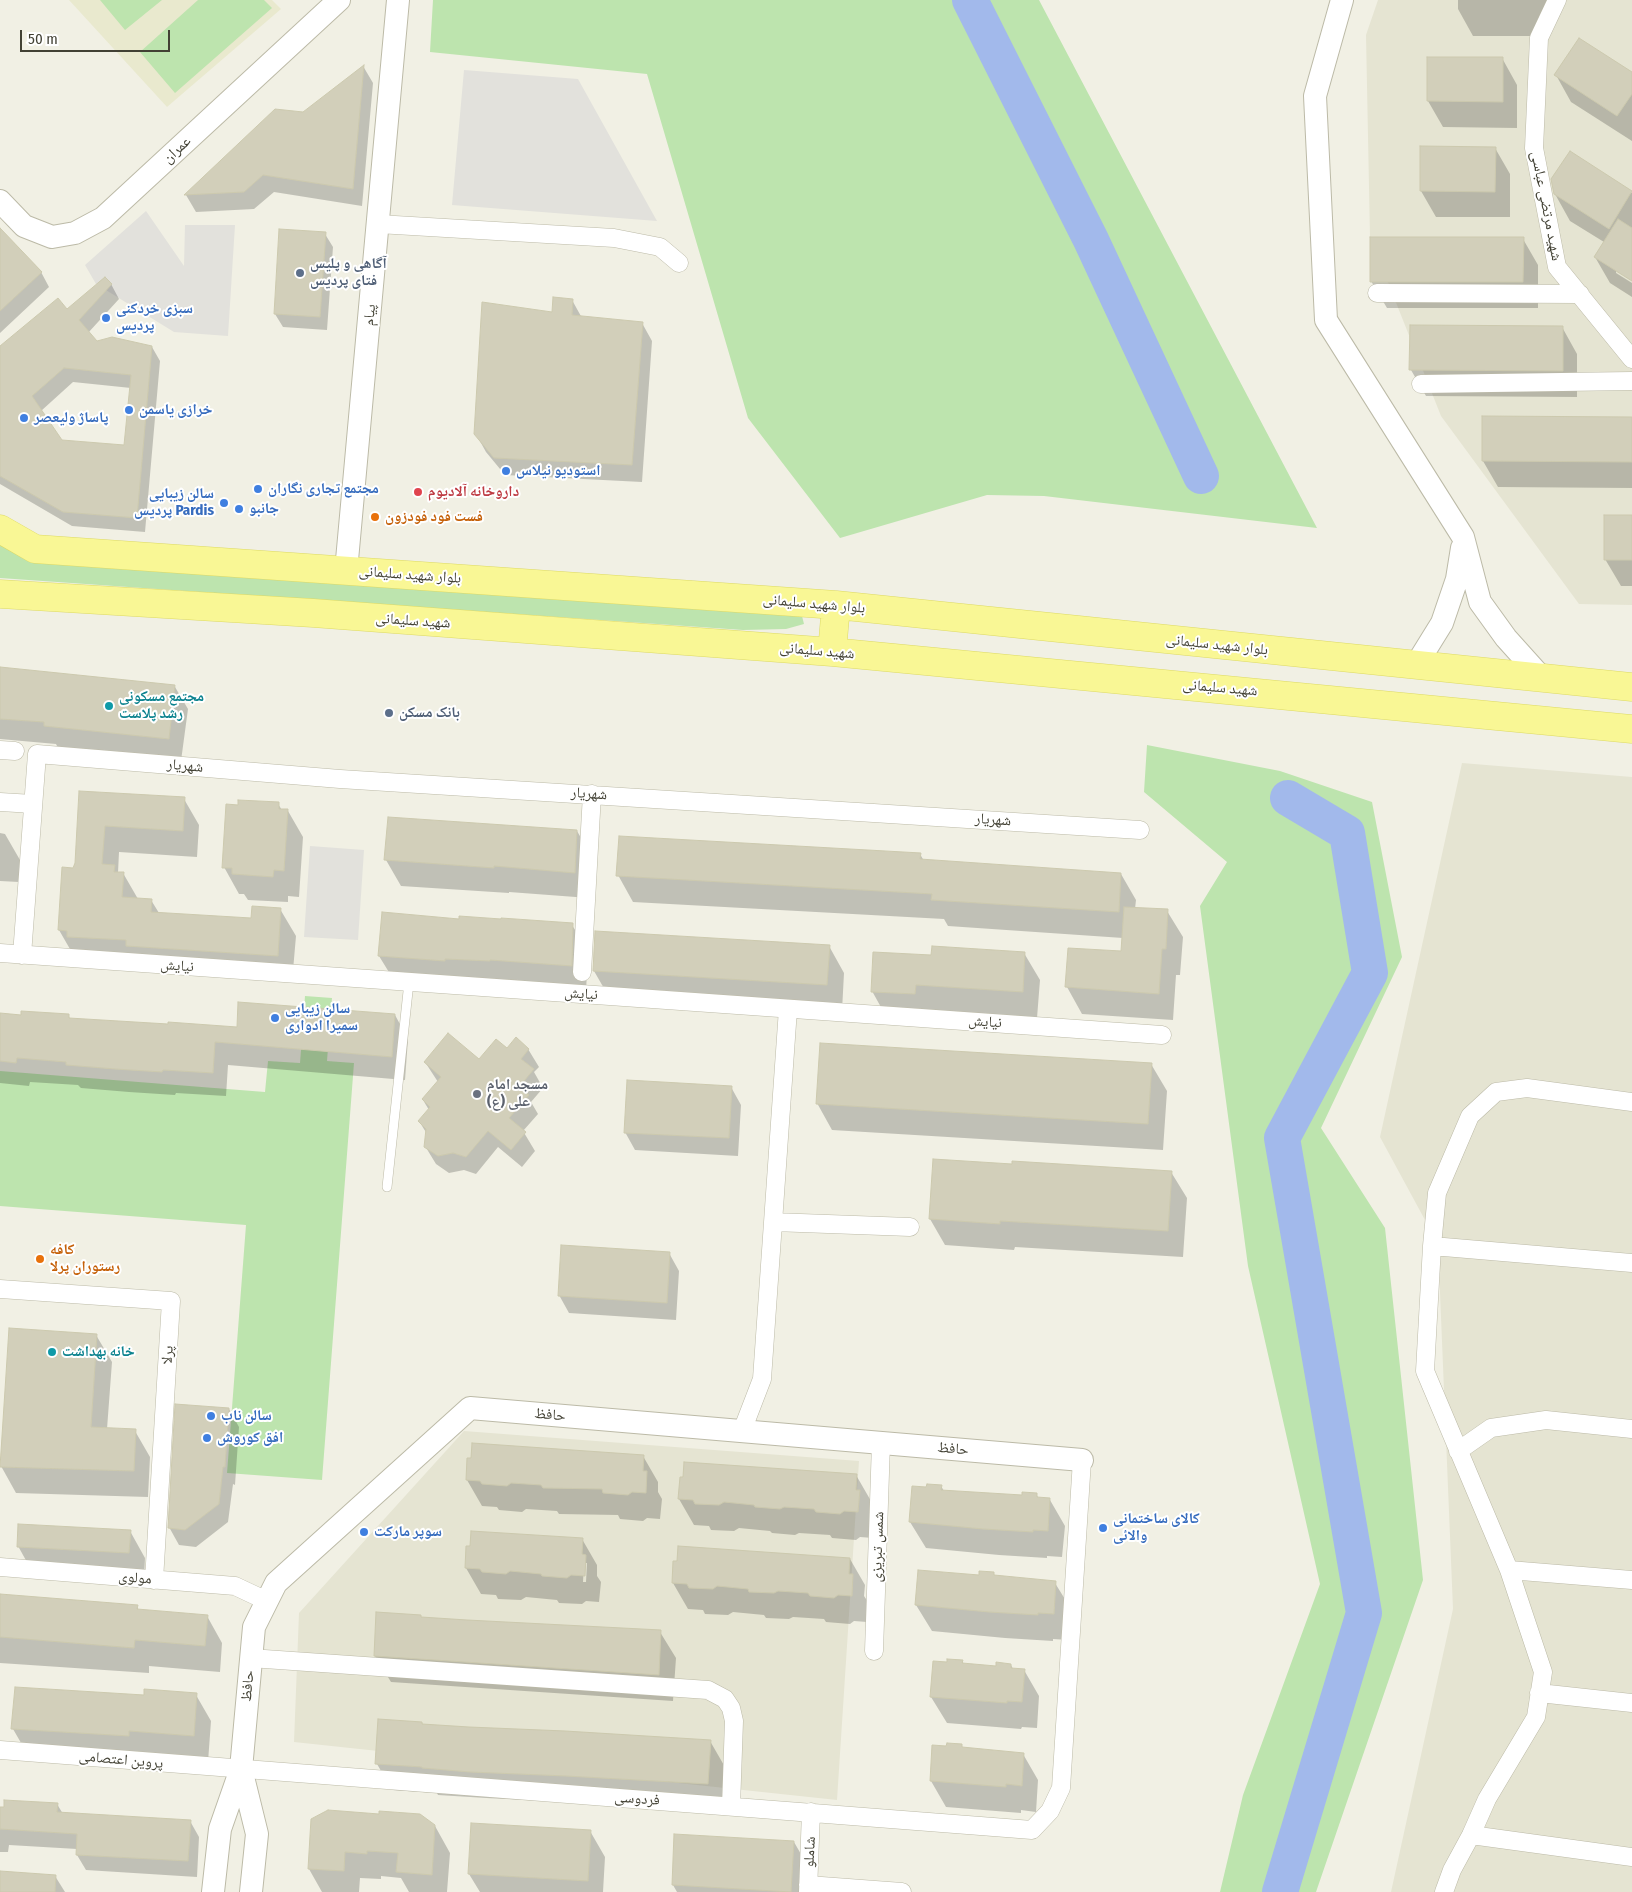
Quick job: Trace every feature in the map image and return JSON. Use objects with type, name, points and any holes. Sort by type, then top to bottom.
[{"type":"main road","name":"بلوار شهید سلیمانی","points":[[0,529],[35,549],[836,605],[1632,687]]},
{"type":"main road","name":"شهید سلیمانی","points":[[0,594],[313,613],[832,652],[1632,728]]},
{"type":"main road","points":[[832,652],[836,605]]},
{"type":"street","name":"عمران","points":[[0,201],[24,226],[52,237],[75,233],[103,218],[339,0]]},
{"type":"street","name":"پیام","points":[[346,570],[398,0]]},
{"type":"street","points":[[1342,0],[1316,96],[1326,320],[1463,537],[1480,602],[1506,638],[1542,678]]},
{"type":"street","name":"شهید مرتضی عباسی","points":[[1557,0],[1540,38],[1534,148],[1557,267],[1632,359]]},
{"type":"street","points":[[378,224],[614,238],[660,247],[679,263]]},
{"type":"street","points":[[1377,294],[1580,294]]},
{"type":"street","points":[[1421,384],[1632,381]]},
{"type":"street","points":[[1416,664],[1442,623],[1457,578],[1463,537]]},
{"type":"street","name":"شهریار","points":[[33,804],[37,754],[340,778],[1140,830]]},
{"type":"street","points":[[582,972],[592,794]]},
{"type":"street","points":[[0,802],[33,804],[22,955]]},
{"type":"street","name":"نیایش","points":[[0,953],[1162,1035]]},
{"type":"street","points":[[742,1431],[762,1379],[788,1009]]},
{"type":"street","points":[[1444,1892],[1452,1870],[1488,1799],[1536,1717],[1543,1672],[1509,1570],[1425,1371],[1437,1193],[1470,1116],[1496,1092],[1527,1088],[1632,1102]]},
{"type":"street","points":[[774,1222],[910,1227]]},
{"type":"street","points":[[1432,1246],[1632,1264]]},
{"type":"street","name":"پرلا","points":[[0,1289],[171,1301],[154,1580]]},
{"type":"street","name":"حافظ","points":[[213,1892],[220,1829],[241,1770],[254,1627],[276,1583],[470,1408],[1082,1460]]},
{"type":"street","points":[[1458,1451],[1491,1428],[1546,1420],[1632,1429]]},
{"type":"street","name":"شمس تبریزی","points":[[874,1651],[881,1443]]},
{"type":"street","name":"فردوسی","points":[[241,1770],[1032,1830],[1050,1811],[1061,1788],[1082,1460]]},
{"type":"street","name":"مولوی","points":[[0,1568],[235,1586],[267,1601]]},
{"type":"street","points":[[1509,1570],[1632,1580]]},
{"type":"street","points":[[250,1658],[708,1690],[725,1699],[731,1708],[734,1721],[731,1806]]},
{"type":"street","points":[[1540,1693],[1632,1703]]},
{"type":"street","name":"پروین اعتصامی","points":[[0,1750],[241,1770]]},
{"type":"street","name":"حافظ","points":[[241,1770],[257,1834],[251,1892]]},
{"type":"street","name":"شاملو","points":[[808,1889],[811,1812]]},
{"type":"street","points":[[220,1829],[233,1822],[246,1822],[257,1834]]},
{"type":"street","points":[[1471,1835],[1632,1857]]},
{"type":"street","points":[[808,1889],[902,1892]]},
{"type":"lane","points":[[387,1187],[409,982]]},
{"type":"shaded area","points":[[69,0],[272,0],[281,9],[167,107]]},
{"type":"shaded area","points":[[1378,0],[1632,0],[1632,605],[1579,604],[1441,416],[1370,237],[1366,35]]},
{"type":"shaded area","points":[[464,70],[578,79],[657,221],[452,205]]},
{"type":"shaded area","points":[[146,211],[184,266],[185,225],[235,225],[228,336],[174,332],[96,284],[85,265]]},
{"type":"shaded area","points":[[1462,763],[1632,777],[1632,1892],[1391,1892],[1453,1609],[1438,1244],[1380,1137]]},
{"type":"shaded area","points":[[310,846],[364,850],[358,940],[304,937]]},
{"type":"shaded area","points":[[464,1431],[859,1461],[837,1800],[294,1742],[299,1613]]},
{"type":"green space","points":[[100,0],[162,0],[125,30]]},
{"type":"green space","points":[[198,0],[264,0],[272,8],[175,93],[140,52]]},
{"type":"green space","points":[[433,0],[1039,0],[1317,528],[1044,496],[987,495],[840,538],[748,418],[647,74],[430,52]]},
{"type":"green space","points":[[0,538],[802,616],[804,624],[786,629],[743,630],[0,578]]},
{"type":"green space","points":[[1147,745],[1280,771],[1372,802],[1402,957],[1321,1128],[1385,1228],[1423,1580],[1316,1892],[1220,1892],[1243,1795],[1320,1584],[1248,1266],[1200,906],[1227,862],[1144,792]]},
{"type":"green space","points":[[305,996],[332,998],[327,1061],[354,1063],[322,1480],[227,1473],[246,1225],[0,1206],[0,1071],[265,1092],[268,1061],[300,1063]]},
{"type":"building","points":[[1579,38],[1632,72],[1632,94],[1617,116],[1554,75]]},
{"type":"building","points":[[1427,57],[1503,57],[1503,102],[1427,101]]},
{"type":"building","points":[[364,65],[353,189],[263,175],[244,192],[184,195],[275,109],[303,112]]},
{"type":"building","points":[[1420,146],[1496,147],[1495,192],[1420,191]]},
{"type":"building","points":[[1570,151],[1632,191],[1609,229],[1554,194],[1551,179]]},
{"type":"building","points":[[1618,219],[1632,228],[1632,281],[1594,257]]},
{"type":"building","points":[[0,228],[42,272],[0,311]]},
{"type":"building","name":"آگاهی و پلیس فتای پردیس","points":[[279,229],[326,232],[320,317],[274,314]]},
{"type":"building","points":[[1370,237],[1524,237],[1523,282],[1370,282]]},
{"type":"building","name":"پاساژ ولیعصر","points":[[105,277],[112,284],[79,320],[97,341],[112,337],[152,346],[137,518],[63,512],[0,476],[0,346],[58,298],[67,309]],"holes":[[[64,368],[131,375],[124,445],[62,440],[32,396]]]},
{"type":"building","points":[[553,297],[573,299],[572,315],[643,322],[632,465],[494,458],[474,434],[482,302],[552,312]]},
{"type":"building","points":[[1410,325],[1563,326],[1563,371],[1409,370]]},
{"type":"building","points":[[1482,416],[1632,417],[1632,462],[1482,461]]},
{"type":"building","points":[[1604,515],[1632,515],[1632,560],[1604,560]]},
{"type":"building","name":"مجتمع مسکونی رشد پلاست","points":[[0,667],[175,685],[169,739],[44,726],[44,722],[0,719]]},
{"type":"building","points":[[79,791],[185,797],[183,831],[105,826],[102,864],[115,865],[114,872],[124,872],[122,897],[152,899],[151,912],[251,918],[252,906],[281,908],[278,956],[126,946],[126,940],[67,937],[67,931],[58,930],[62,867],[73,868],[75,863]]},
{"type":"building","points":[[238,800],[279,802],[279,809],[288,809],[284,871],[274,870],[273,877],[232,874],[232,868],[222,868],[226,804],[238,805]]},
{"type":"building","points":[[388,817],[577,830],[575,873],[384,860]]},
{"type":"building","points":[[619,836],[921,853],[920,859],[1121,873],[1119,912],[931,900],[932,894],[616,876]]},
{"type":"building","points":[[1124,907],[1168,909],[1166,949],[1162,949],[1159,994],[1065,987],[1068,948],[1121,951]]},
{"type":"building","points":[[382,912],[459,919],[459,916],[573,923],[572,966],[490,960],[445,959],[445,961],[378,956]]},
{"type":"building","points":[[595,931],[830,945],[827,985],[593,971]]},
{"type":"building","points":[[932,946],[1025,952],[1023,992],[916,985],[915,994],[871,992],[873,952],[931,955]]},
{"type":"building","points":[[238,1002],[395,1014],[392,1057],[215,1042],[213,1073],[115,1069],[17,1058],[16,1063],[0,1061],[0,1013],[21,1015],[21,1011],[69,1014],[69,1018],[237,1027]]},
{"type":"building","name":"مسجد امام علی (ع)","points":[[448,1033],[479,1059],[496,1039],[507,1048],[516,1037],[529,1049],[521,1059],[534,1069],[519,1087],[529,1095],[509,1118],[526,1132],[511,1150],[488,1131],[466,1157],[453,1153],[438,1156],[424,1147],[426,1129],[418,1121],[430,1107],[422,1099],[441,1077],[424,1062]]},
{"type":"building","points":[[820,1043],[1152,1063],[1148,1124],[816,1104]]},
{"type":"building","points":[[627,1080],[732,1086],[729,1138],[624,1133]]},
{"type":"building","points":[[933,1159],[1012,1164],[1012,1161],[1172,1171],[1168,1231],[1000,1221],[1000,1224],[929,1219]]},
{"type":"building","points":[[561,1245],[670,1252],[667,1303],[558,1296]]},
{"type":"building","points":[[9,1328],[97,1334],[91,1427],[136,1429],[134,1471],[0,1467]]},
{"type":"building","points":[[175,1404],[229,1408],[225,1467],[223,1467],[219,1504],[185,1530],[168,1528]]},
{"type":"building","points":[[472,1443],[644,1455],[643,1471],[647,1471],[646,1493],[632,1492],[628,1495],[603,1493],[602,1489],[543,1488],[541,1485],[511,1483],[507,1486],[482,1484],[480,1481],[466,1480],[467,1458],[471,1458]]},
{"type":"building","points":[[684,1462],[857,1474],[856,1490],[860,1490],[858,1512],[844,1511],[840,1514],[816,1512],[814,1509],[784,1507],[780,1509],[724,1502],[719,1505],[695,1504],[693,1500],[678,1499],[680,1477],[683,1477]]},
{"type":"building","points":[[927,1484],[942,1485],[941,1490],[1022,1495],[1022,1492],[1037,1493],[1037,1497],[1050,1498],[1048,1531],[983,1529],[909,1522],[912,1486],[926,1487]]},
{"type":"building","points":[[18,1524],[131,1530],[129,1553],[17,1547]]},
{"type":"building","points":[[471,1531],[583,1538],[582,1554],[586,1555],[585,1576],[571,1575],[567,1578],[510,1571],[506,1574],[465,1568],[466,1546],[470,1546]]},
{"type":"building","points":[[678,1546],[850,1558],[849,1574],[853,1574],[852,1596],[838,1595],[834,1598],[810,1596],[808,1593],[749,1592],[748,1589],[717,1586],[713,1589],[689,1588],[687,1584],[672,1583],[673,1561],[677,1561]]},
{"type":"building","points":[[918,1570],[979,1575],[979,1571],[994,1572],[994,1575],[1056,1581],[1054,1614],[989,1612],[915,1605]]},
{"type":"building","points":[[0,1594],[138,1605],[137,1609],[208,1615],[205,1646],[135,1640],[134,1648],[0,1637]]},
{"type":"building","points":[[376,1612],[467,1620],[661,1630],[659,1675],[374,1656]]},
{"type":"building","points":[[947,1659],[963,1660],[962,1663],[996,1666],[996,1662],[1011,1664],[1011,1668],[1025,1669],[1022,1702],[1007,1701],[1007,1703],[930,1697],[933,1661],[947,1662]]},
{"type":"building","points":[[15,1687],[144,1695],[144,1689],[197,1693],[194,1736],[129,1731],[129,1736],[11,1729]]},
{"type":"building","points":[[378,1719],[469,1727],[711,1740],[708,1784],[470,1772],[375,1764]]},
{"type":"building","points":[[947,1743],[962,1744],[962,1747],[1024,1753],[1022,1786],[1006,1784],[1006,1787],[930,1781],[932,1745],[946,1746]]},
{"type":"building","points":[[4,1800],[58,1803],[57,1812],[191,1820],[188,1861],[76,1855],[77,1834],[0,1829],[0,1807],[4,1807]]},
{"type":"building","points":[[328,1810],[379,1814],[379,1811],[420,1814],[435,1825],[432,1875],[396,1872],[398,1853],[367,1851],[367,1854],[345,1852],[344,1871],[308,1869],[311,1819]]},
{"type":"building","points":[[471,1823],[591,1830],[588,1881],[468,1874]]},
{"type":"building","points":[[674,1834],[794,1841],[791,1892],[672,1885]]},
{"type":"building","points":[[0,1871],[56,1875],[55,1892],[0,1892]]},
{"type":"waterway","points":[[970,0],[1091,240],[1201,476]]},
{"type":"waterway","points":[[1280,1892],[1364,1613],[1282,1138],[1370,973],[1347,833],[1288,798]]},
{"type":"place","name":"آگاهی و پلیس فتای پردیس","points":[[300,273]]},
{"type":"place","name":"سبزی خردکنی پردیس","points":[[106,318]]},
{"type":"place","name":"خرازی یاسمن","points":[[129,410]]},
{"type":"place","name":"پاساژ ولیعصر","points":[[24,418]]},
{"type":"place","name":"استودیو نیلاس","points":[[506,471]]},
{"type":"place","name":"مجتمع تجاری نگاران","points":[[258,489]]},
{"type":"place","name":"داروخانه آلادیوم","points":[[418,492]]},
{"type":"place","name":"سالن زیبایی پردیس Pardis","points":[[224,503]]},
{"type":"place","name":"جانبو","points":[[239,509]]},
{"type":"place","name":"فست فود فودزون","points":[[375,517]]},
{"type":"place","name":"مجتمع مسکونی رشد پلاست","points":[[109,706]]},
{"type":"place","name":"بانک مسکن","points":[[389,713]]},
{"type":"place","name":"سالن زیبایی سمیرا ادواری","points":[[275,1018]]},
{"type":"place","name":"مسجد امام علی (ع)","points":[[477,1094]]},
{"type":"place","name":"کافه رستوران پرلا","points":[[40,1259]]},
{"type":"place","name":"خانه بهداشت","points":[[52,1352]]},
{"type":"place","name":"سالن ناب","points":[[211,1416]]},
{"type":"place","name":"افق کوروش","points":[[207,1438]]},
{"type":"place","name":"کالای ساختمانی والائی","points":[[1103,1528]]},
{"type":"place","name":"سوپر مارکت","points":[[364,1532]]}]
